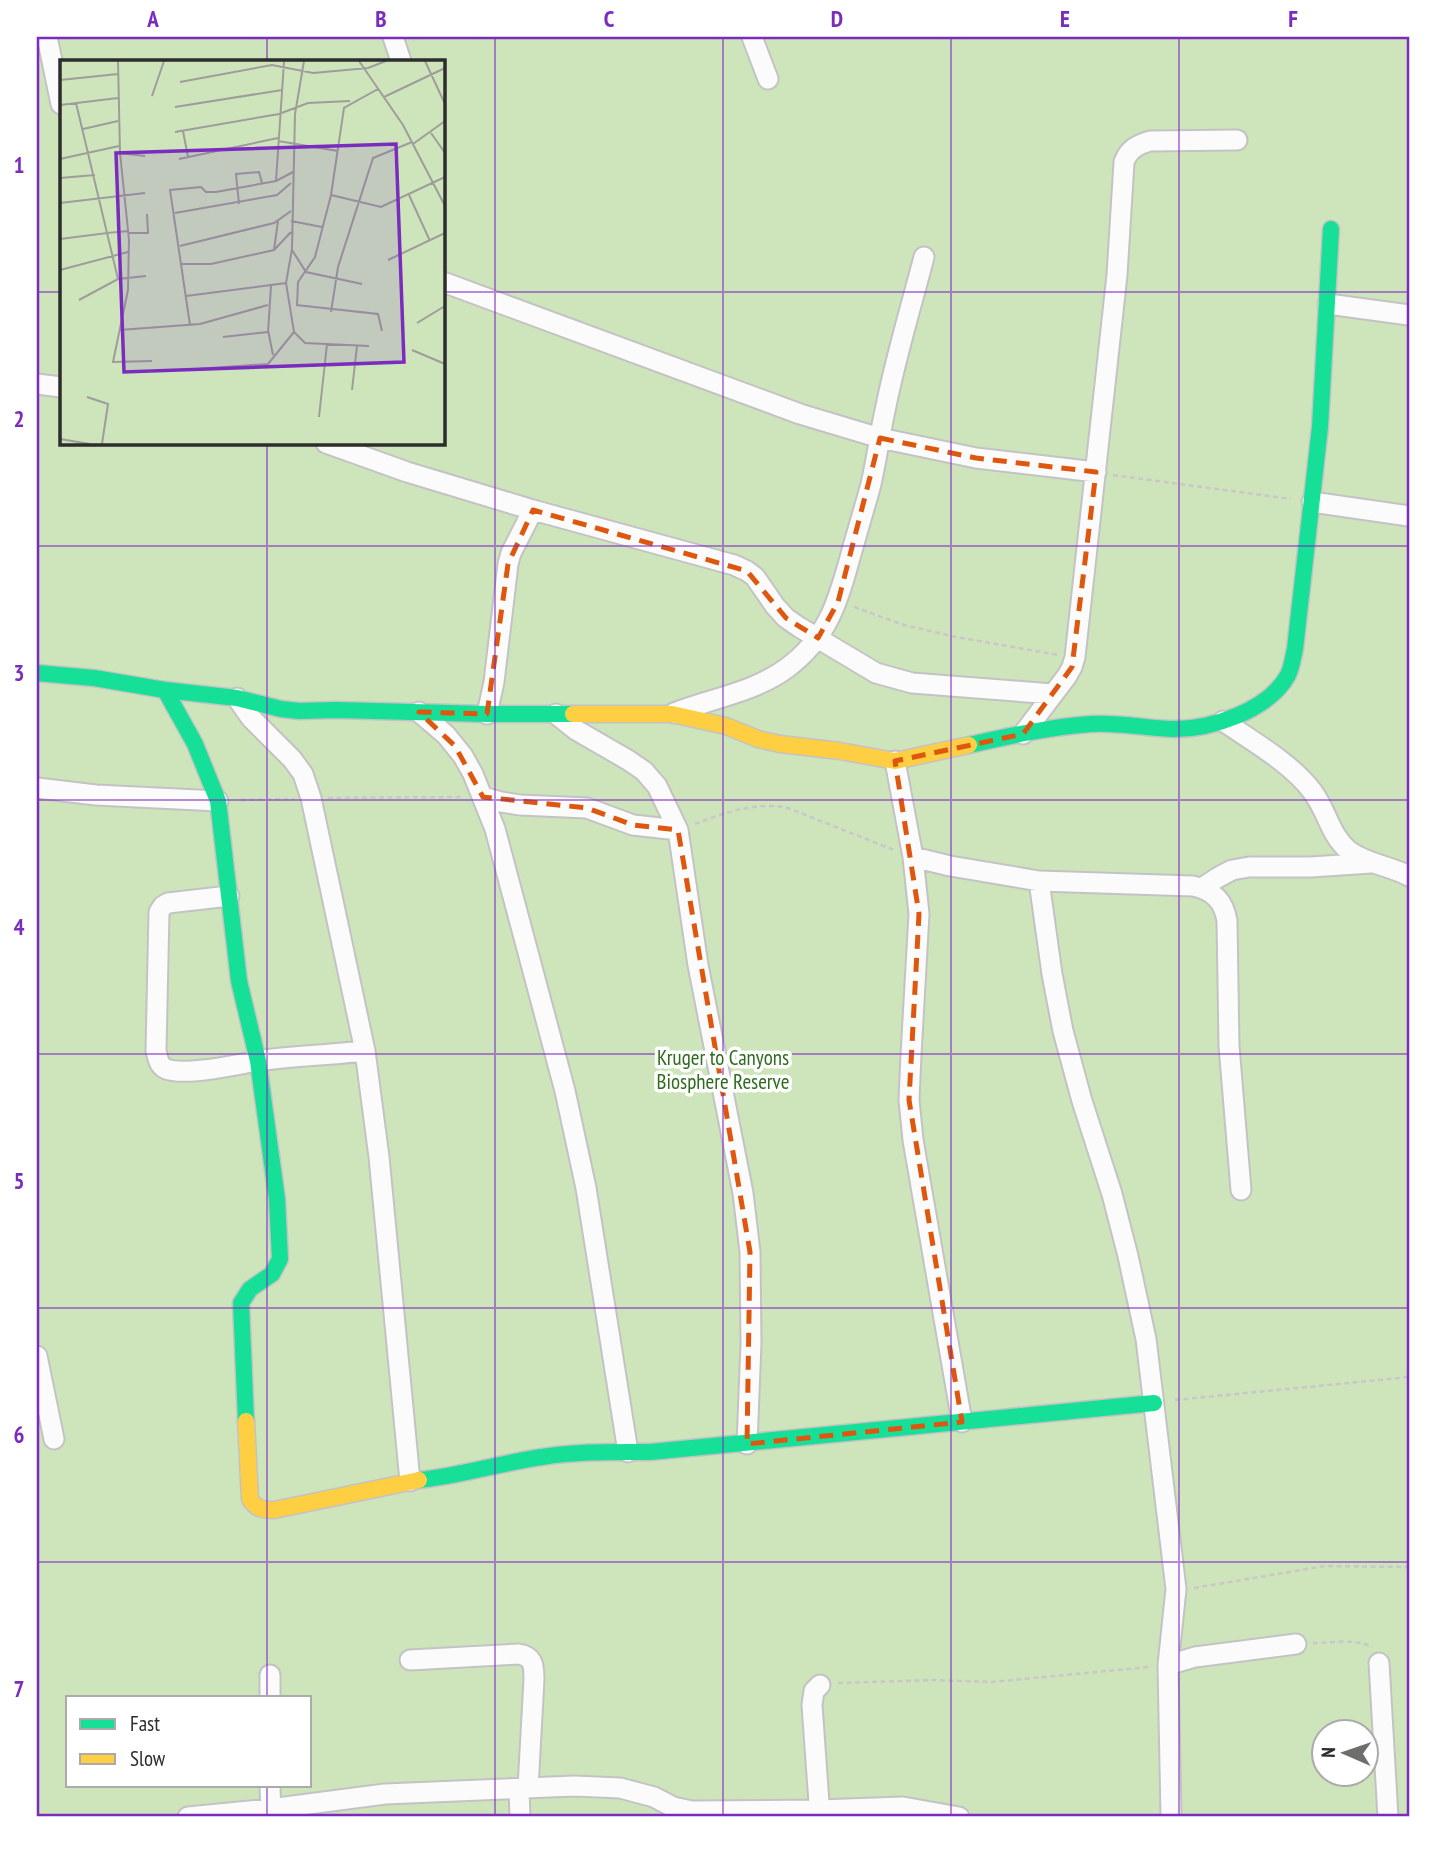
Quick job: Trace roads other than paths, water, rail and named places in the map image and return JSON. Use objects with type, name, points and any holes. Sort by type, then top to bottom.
[{"type":"street","points":[[47,37],[60,99]]},
{"type":"street","points":[[393,37],[401,60]]},
{"type":"street","points":[[752,37],[768,79]]},
{"type":"street","points":[[1023,734],[1073,667],[1075,657],[1118,275],[1124,162],[1128,153],[1138,145],[1150,141],[1237,140]]},
{"type":"street","points":[[37,673],[94,678],[166,691],[237,698],[299,711],[672,714],[726,726],[758,739],[780,744],[895,761],[1023,734],[1093,724],[1182,729],[1223,721],[1253,708],[1275,691],[1288,674],[1296,649],[1320,427],[1331,229]]},
{"type":"street","points":[[672,714],[741,692],[787,668],[818,638],[838,602],[870,486],[886,405],[924,257]]},
{"type":"street","points":[[444,282],[800,414],[880,438],[976,458],[1096,472]]},
{"type":"street","points":[[1328,304],[1409,314]]},
{"type":"street","points":[[37,384],[60,387]]},
{"type":"street","points":[[329,444],[407,472],[533,510],[734,565],[755,577],[775,607],[786,618],[876,673],[912,683],[1053,694]]},
{"type":"street","points":[[1312,502],[1409,516]]},
{"type":"street","points":[[487,714],[494,682],[508,564],[533,510]]},
{"type":"street","points":[[166,691],[204,764],[218,801],[239,981],[258,1061],[277,1199],[280,1259],[274,1273],[268,1279],[252,1285],[244,1293],[241,1303],[250,1499],[258,1509],[274,1510],[552,1455],[579,1452],[650,1452],[747,1444],[1154,1402]]},
{"type":"street","points":[[237,698],[251,718],[292,759],[303,775],[311,798],[365,1051],[379,1157],[410,1481]]},
{"type":"street","points":[[419,712],[446,735],[463,756],[483,797],[499,842],[565,1091],[586,1188],[628,1452]]},
{"type":"street","points":[[556,714],[576,730],[644,771],[657,786],[678,830],[698,965],[743,1193],[750,1252],[751,1343],[747,1444]]},
{"type":"street","points":[[1223,721],[1285,764],[1311,789],[1337,840],[1351,852],[1371,863],[1409,876]]},
{"type":"street","points":[[895,761],[914,858],[919,914],[909,1100],[913,1140],[962,1422]]},
{"type":"street","points":[[37,788],[96,795],[218,801]]},
{"type":"street","points":[[483,797],[520,805],[587,808],[633,825],[678,830]]},
{"type":"street","points":[[914,858],[1039,881],[1193,886],[1213,893],[1226,912],[1229,1046],[1241,1190]]},
{"type":"street","points":[[1202,888],[1233,870],[1249,867],[1371,863]]},
{"type":"street","points":[[1039,881],[1063,1031],[1112,1194],[1146,1339],[1176,1589],[1168,1665],[1171,1817]]},
{"type":"street","points":[[229,896],[168,903],[159,912],[158,1062],[167,1069],[211,1069],[258,1061],[365,1051]]},
{"type":"street","points":[[37,1356],[39,1378],[54,1439]]},
{"type":"street","points":[[1168,1665],[1195,1657],[1296,1644]]},
{"type":"street","points":[[410,1660],[518,1654],[531,1659],[534,1679],[520,1817]]},
{"type":"street","points":[[1379,1663],[1388,1817]]},
{"type":"street","points":[[270,1675],[270,1696]]},
{"type":"street","points":[[820,1685],[814,1692],[812,1704],[820,1814]]},
{"type":"street","points":[[188,1817],[270,1813],[385,1794],[574,1786],[620,1788],[692,1811],[820,1814],[903,1807],[959,1817]]},
{"type":"street","points":[[270,1787],[270,1813]]},
{"type":"street","points":[[654,1797],[658,1817]]},
{"type":"park label","name":"Kruger to Canyons Biosphere Reserve","points":[[723,1070]]}]
